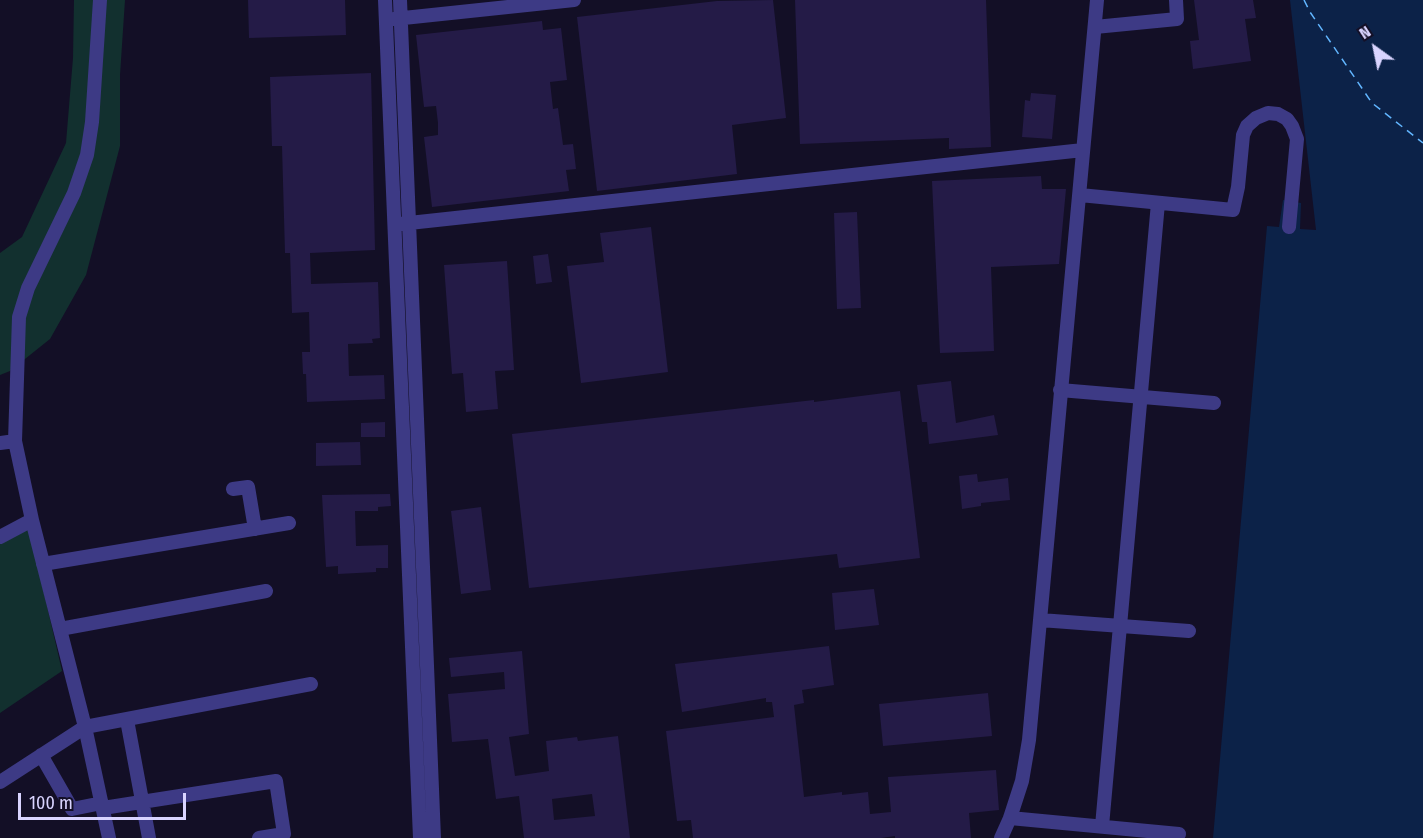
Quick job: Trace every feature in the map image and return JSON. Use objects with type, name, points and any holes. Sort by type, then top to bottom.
[{"type":"street","points":[[100,0],[92,122],[87,155],[74,193],[28,288],[19,317],[15,441],[32,520],[86,727],[109,838]]},
{"type":"street","points":[[385,0],[402,224],[434,838]]},
{"type":"street","points":[[400,0],[402,224],[420,838]]},
{"type":"street","points":[[386,20],[573,0]]},
{"type":"street","points":[[1001,838],[1022,781],[1029,740],[1097,0]]},
{"type":"street","points":[[1095,27],[1177,19],[1176,0]]},
{"type":"street","points":[[1080,195],[1233,210],[1238,187],[1243,135],[1247,126],[1256,118],[1268,113],[1278,114],[1287,119],[1297,139],[1289,227]]},
{"type":"street","points":[[402,224],[1083,150]]},
{"type":"street","points":[[1102,826],[1158,203]]},
{"type":"street","points":[[1060,390],[1214,403]]},
{"type":"street","points":[[0,443],[15,441]]},
{"type":"street","points":[[233,489],[248,487],[255,529]]},
{"type":"street","points":[[0,537],[32,520]]},
{"type":"street","points":[[43,564],[289,524]]},
{"type":"street","points":[[60,629],[266,591]]},
{"type":"street","points":[[1040,620],[1188,631]]},
{"type":"street","points":[[0,782],[86,727],[312,684]]},
{"type":"street","points":[[127,720],[149,838]]},
{"type":"street","points":[[41,755],[72,809],[276,781],[284,834],[259,838]]},
{"type":"street","points":[[1010,818],[1179,834]]},
{"type":"green space","points":[[74,0],[125,0],[120,75],[120,146],[86,275],[50,339],[10,371],[0,375],[0,253],[22,237],[66,143],[73,58]]},
{"type":"green space","points":[[29,528],[62,671],[0,713],[0,543]]},
{"type":"water","points":[[1290,0],[1423,0],[1423,838],[1213,838],[1267,226],[1279,227],[1283,200],[1301,203],[1300,229],[1316,230]]},
{"type":"building","points":[[248,0],[345,0],[346,35],[249,38]]},
{"type":"building","points":[[773,0],[786,118],[732,125],[737,174],[597,191],[577,17],[717,1]]},
{"type":"building","points":[[795,0],[986,0],[991,147],[949,149],[949,138],[800,144]]},
{"type":"building","points":[[1194,0],[1253,0],[1256,18],[1245,19],[1251,61],[1193,69],[1190,41],[1199,40]]},
{"type":"building","points":[[542,21],[543,30],[561,28],[567,80],[550,82],[553,109],[558,108],[563,145],[573,144],[576,169],[566,170],[569,191],[432,207],[424,137],[438,135],[438,123],[436,106],[424,107],[416,35]]},
{"type":"building","points":[[371,73],[375,250],[310,253],[311,284],[378,282],[380,338],[372,339],[373,343],[348,344],[349,376],[384,375],[385,399],[307,402],[302,352],[310,352],[309,312],[292,313],[290,253],[285,253],[282,146],[272,146],[270,77]]},
{"type":"building","points":[[1031,93],[1056,95],[1052,139],[1022,137],[1025,100],[1030,101]]},
{"type":"building","points":[[1041,176],[1042,189],[1066,189],[1059,264],[991,267],[994,351],[940,353],[932,181]]},
{"type":"building","points":[[857,212],[861,308],[837,309],[834,213]]},
{"type":"building","points":[[651,227],[668,372],[581,383],[567,266],[604,262],[600,233]]},
{"type":"building","points":[[548,254],[552,282],[536,284],[533,256]]},
{"type":"building","points":[[507,261],[514,370],[495,371],[498,409],[466,412],[463,373],[452,374],[444,265]]},
{"type":"building","points":[[951,381],[956,423],[994,415],[998,435],[929,444],[927,422],[922,422],[917,385]]},
{"type":"building","points":[[900,391],[920,558],[839,568],[837,554],[529,588],[512,434]]},
{"type":"building","points":[[385,422],[385,437],[361,437],[361,423]]},
{"type":"building","points":[[360,442],[361,465],[316,466],[316,443]]},
{"type":"building","points":[[977,474],[978,482],[1008,478],[1010,500],[981,503],[981,506],[962,509],[959,476]]},
{"type":"building","points":[[390,494],[391,506],[378,507],[378,511],[355,511],[356,546],[388,545],[388,568],[376,568],[376,572],[338,574],[338,566],[326,567],[322,495]]},
{"type":"building","points":[[481,507],[491,590],[461,594],[451,511]]},
{"type":"building","points":[[874,589],[879,625],[835,630],[832,593]]},
{"type":"building","points":[[829,646],[834,685],[802,690],[804,703],[794,705],[804,797],[842,792],[842,795],[868,792],[870,814],[891,812],[888,777],[996,770],[999,810],[969,813],[971,838],[895,838],[895,836],[881,838],[693,838],[691,820],[677,821],[666,731],[774,717],[772,702],[766,702],[766,698],[682,712],[675,664]]},
{"type":"building","points":[[522,651],[529,734],[509,737],[515,776],[549,771],[546,741],[577,737],[578,741],[618,736],[630,838],[524,838],[519,796],[496,799],[488,739],[452,742],[448,694],[505,689],[504,672],[451,677],[449,658]],"holes":[[[592,794],[595,816],[554,820],[552,799]]]},
{"type":"building","points":[[988,693],[992,736],[883,746],[879,704]]},
{"type":"ferry route","points":[[1304,0],[1372,103],[1423,143]]}]
